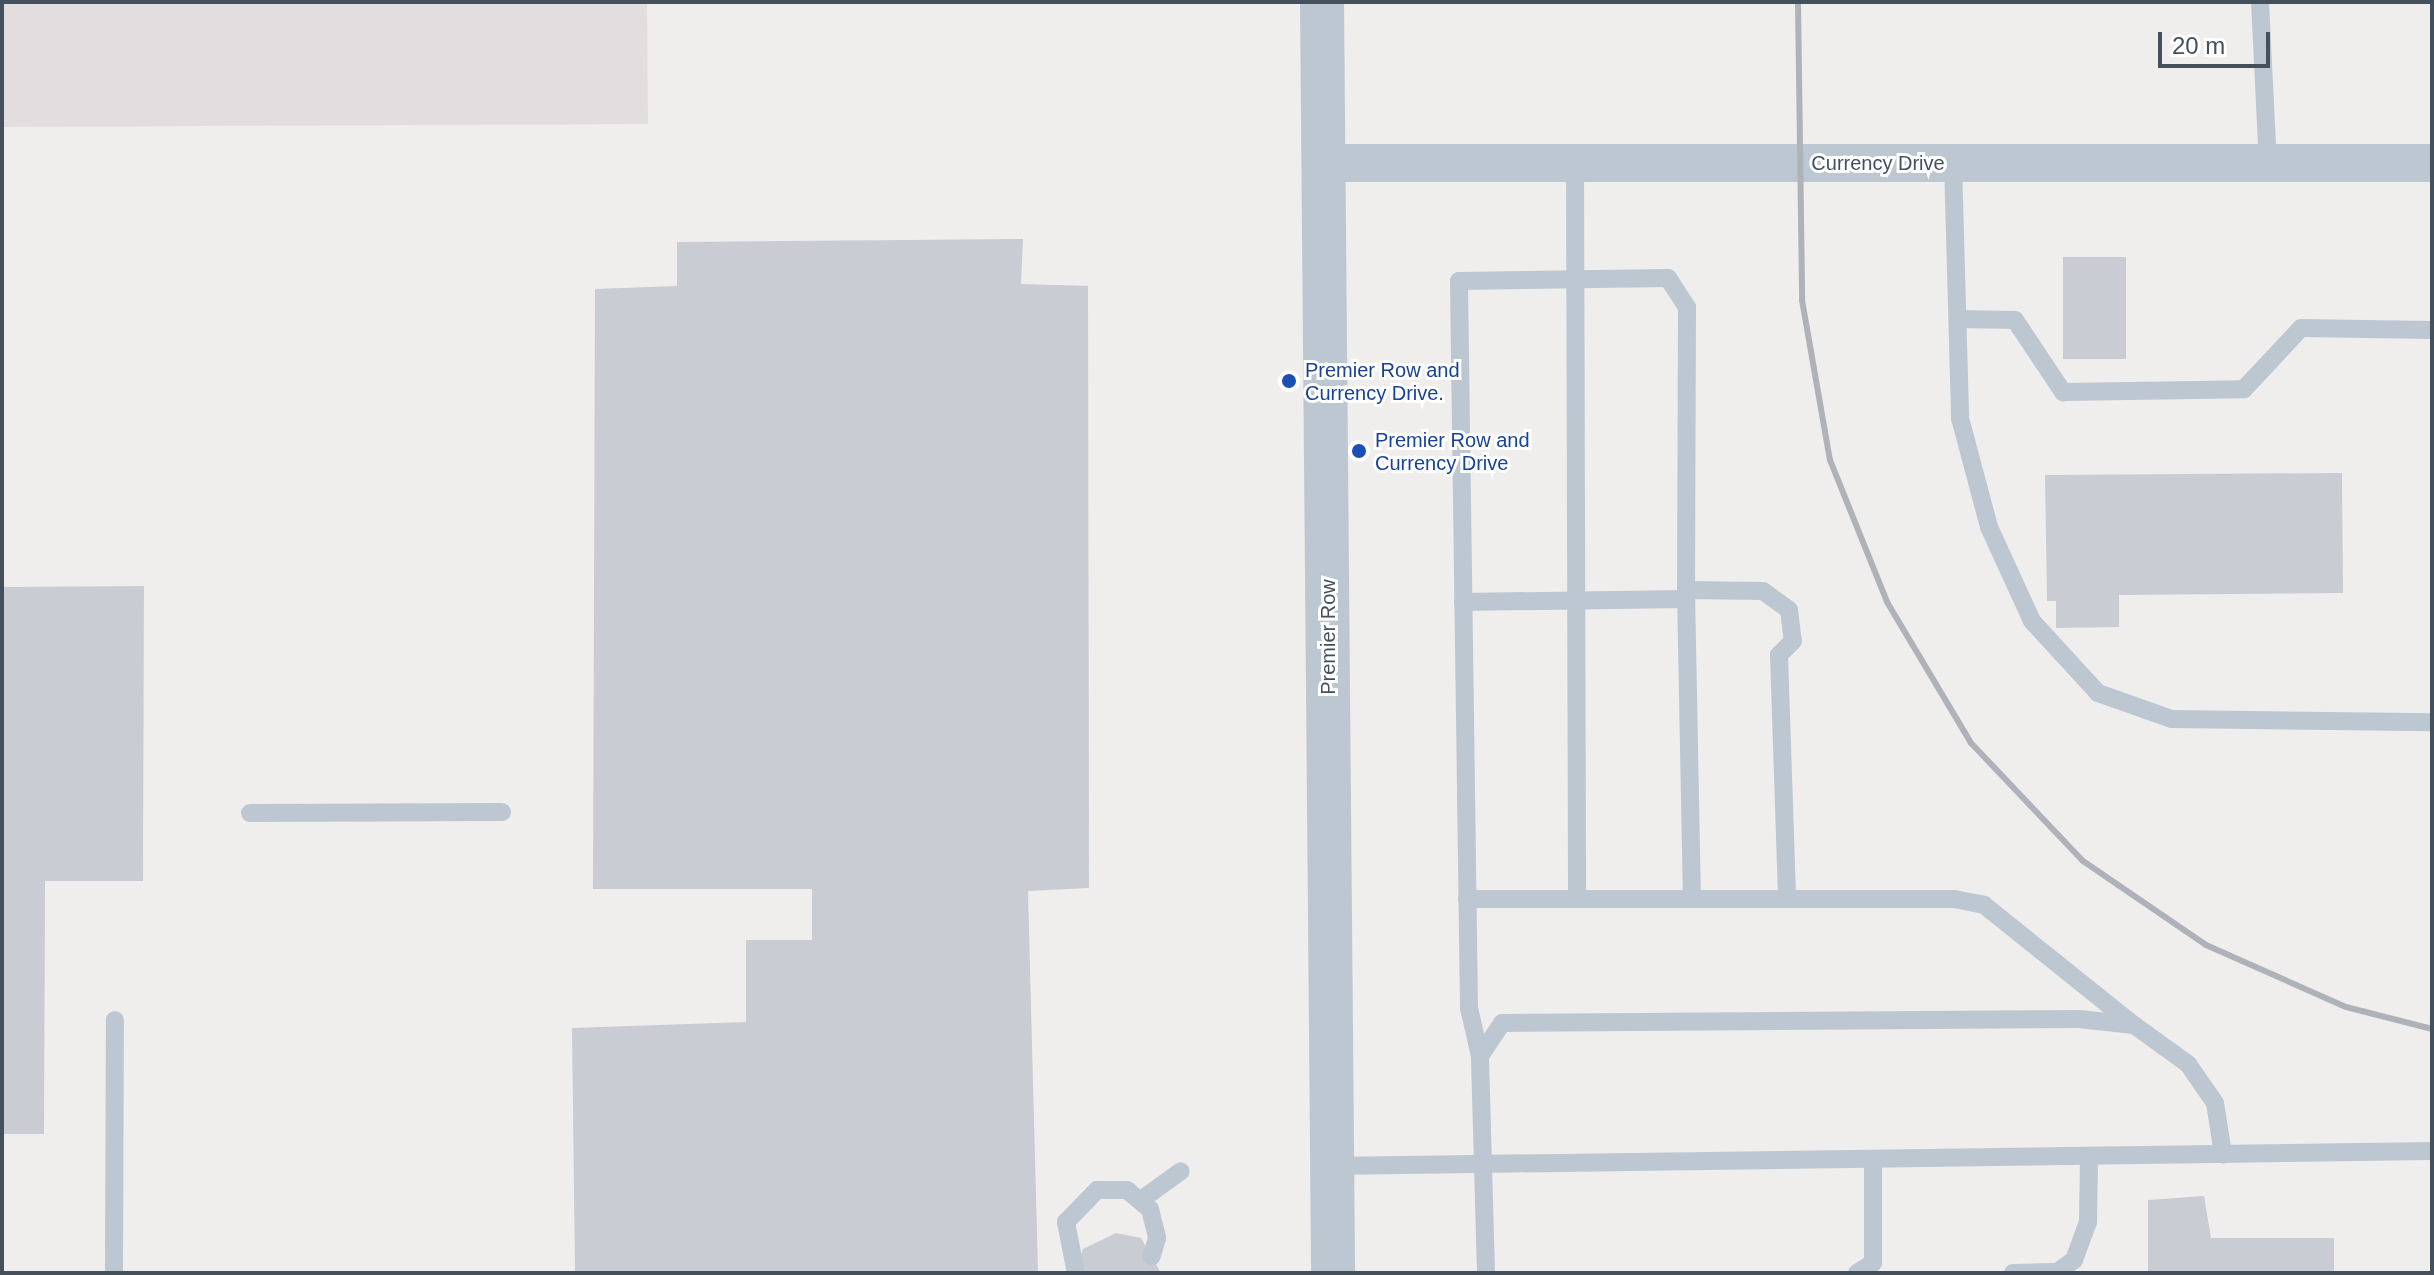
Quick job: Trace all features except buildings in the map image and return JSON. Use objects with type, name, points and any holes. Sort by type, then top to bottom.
[{"type":"street","name":"Premier Row","points":[[1322,2],[1333,1273]]},
{"type":"street","name":"Currency Drive","points":[[1324,163],[2432,163]]},
{"type":"lane","points":[[2260,2],[2268,163]]},
{"type":"lane","points":[[1575,163],[1572,280],[1577,599],[1577,899]]},
{"type":"lane","points":[[1953,163],[1960,418],[1989,527],[2032,621],[2098,693],[2172,719],[2432,722]]},
{"type":"lane","points":[[1486,1273],[1480,1056],[1469,1008],[1459,281],[1668,278],[1687,307],[1686,594],[1692,899]]},
{"type":"lane","points":[[1958,319],[2015,320],[2063,392],[2244,389],[2301,328],[2432,330]]},
{"type":"lane","points":[[1463,602],[1763,591],[1789,610],[1793,641],[1779,655],[1787,899]]},
{"type":"lane","points":[[250,813],[502,812]]},
{"type":"lane","points":[[1467,899],[1954,899],[1984,905],[2134,1025],[2188,1064],[2215,1103],[2223,1154]]},
{"type":"lane","points":[[1480,1056],[1502,1023],[1552,1020],[2079,1019],[2134,1025]]},
{"type":"lane","points":[[114,1273],[115,1020]]},
{"type":"lane","points":[[1332,1166],[2432,1151]]},
{"type":"lane","points":[[2013,1273],[2057,1272],[2074,1260],[2088,1222],[2089,1156]]},
{"type":"lane","points":[[1857,1273],[1873,1263],[1873,1159]]},
{"type":"lane","points":[[1141,1200],[1181,1171]]},
{"type":"lane","points":[[1075,1268],[1066,1222],[1084,1197],[1112,1188],[1141,1200],[1156,1223],[1152,1256]]},
{"type":"shaded area","points":[[2,2],[647,2],[648,124],[2,127]]},
{"type":"railway","points":[[1798,2],[1802,300],[1830,460],[1887,602],[1971,743],[2083,861],[2206,945],[2346,1007],[2432,1029]]},
{"type":"place","name":"Premier Row and Currency Drive.","points":[[1289,381]]},
{"type":"place","name":"Premier Row and Currency Drive","points":[[1359,451]]}]
